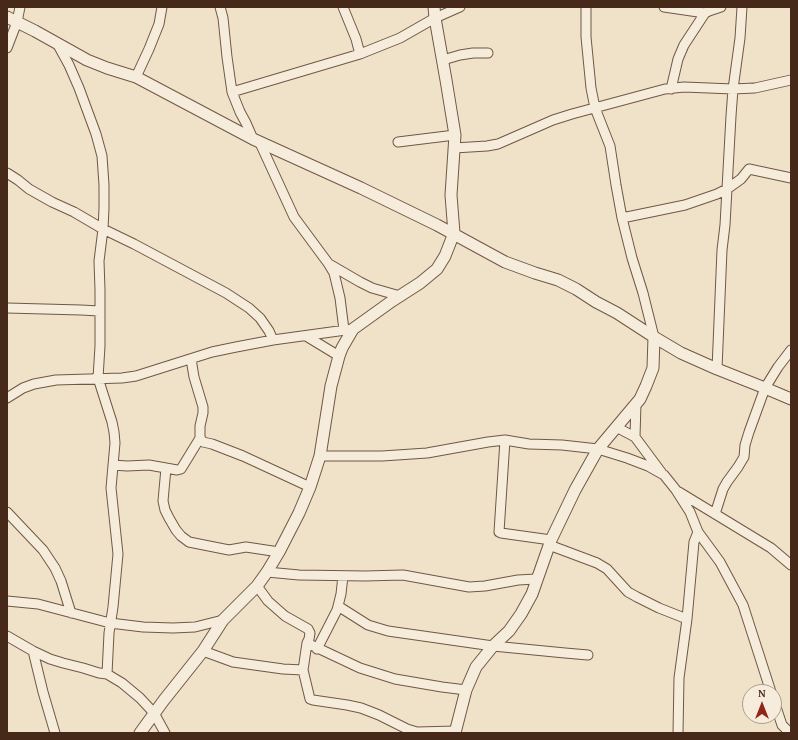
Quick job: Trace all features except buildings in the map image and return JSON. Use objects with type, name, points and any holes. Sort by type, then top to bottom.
[{"type":"street","points":[[7,48],[12,19],[20,7]]},
{"type":"street","points":[[136,77],[160,24],[162,7]]},
{"type":"street","points":[[140,733],[203,651],[223,620],[257,586],[279,552],[300,513],[320,456],[331,386],[339,356],[349,330],[334,273],[294,217],[240,112],[232,92],[223,18],[220,7]]},
{"type":"street","points":[[343,7],[356,39],[360,54]]},
{"type":"street","points":[[232,92],[360,54],[400,38],[435,13],[460,7]]},
{"type":"street","points":[[257,586],[268,601],[285,616],[308,630],[310,633],[303,670],[310,699],[361,708],[417,732],[455,732],[466,690],[476,667],[493,646],[509,631],[521,614],[532,594],[550,542],[575,490],[598,449],[640,399],[653,368],[654,337],[622,218],[610,146],[595,108],[591,88],[586,37],[586,7]]},
{"type":"street","points":[[664,7],[705,13],[721,7]]},
{"type":"street","points":[[717,369],[722,250],[726,225],[733,89],[740,38],[742,7]]},
{"type":"street","points":[[7,398],[23,388],[34,384],[56,380],[122,378],[136,376],[212,352],[272,340],[349,330],[420,283],[437,269],[446,256],[454,233],[451,195],[455,135],[435,13]]},
{"type":"street","points":[[671,88],[678,59],[684,46],[705,13]]},
{"type":"street","points":[[12,19],[87,60],[136,77],[256,141],[361,188],[454,233],[505,262],[558,280],[617,313],[681,353],[791,399]]},
{"type":"street","points":[[56,43],[79,88],[99,141],[102,156],[104,185],[103,229],[99,261],[100,346],[98,378],[112,422],[115,443],[111,488],[118,554],[110,623],[107,674]]},
{"type":"street","points":[[443,60],[460,55],[488,52]]},
{"type":"street","points":[[454,148],[498,144],[553,120],[665,89],[684,87],[733,89],[755,88],[791,80]]},
{"type":"street","points":[[398,142],[455,135]]},
{"type":"street","points":[[622,218],[685,205],[727,190],[741,179],[749,169],[791,178]]},
{"type":"street","points":[[7,173],[34,192],[52,202],[74,212],[103,229],[226,293],[249,308],[260,318],[269,331],[272,340]]},
{"type":"street","points":[[328,263],[372,288],[400,296]]},
{"type":"street","points":[[7,308],[99,311]]},
{"type":"street","points":[[306,336],[339,356]]},
{"type":"street","points":[[715,514],[726,482],[744,457],[745,445],[765,388],[791,350]]},
{"type":"street","points":[[114,465],[149,465],[177,470],[181,469],[200,438],[203,406],[194,377],[191,359]]},
{"type":"street","points":[[635,437],[636,403]]},
{"type":"street","points":[[616,427],[635,437],[676,490],[690,512],[698,532],[720,562],[743,605],[768,684]]},
{"type":"street","points":[[200,438],[203,442],[243,456],[310,487]]},
{"type":"street","points":[[320,456],[382,456],[427,453],[505,440],[528,444],[562,445],[598,449],[648,466],[664,475]]},
{"type":"street","points":[[505,440],[499,532],[550,542],[597,563],[607,569],[628,592],[659,608],[687,619]]},
{"type":"street","points":[[166,468],[163,501],[165,510],[176,530],[189,542],[229,550],[246,547],[279,552]]},
{"type":"street","points":[[676,490],[771,548],[791,565]]},
{"type":"street","points":[[7,512],[43,550],[55,568],[61,581],[71,613]]},
{"type":"street","points":[[678,733],[679,678],[687,619],[694,542],[698,532]]},
{"type":"street","points":[[267,572],[299,575],[343,576],[403,575],[469,587],[536,579]]},
{"type":"street","points":[[317,649],[337,610],[342,594],[343,576]]},
{"type":"street","points":[[7,601],[38,604],[110,623],[173,628],[195,627],[223,620]]},
{"type":"street","points":[[338,606],[368,625],[388,631],[493,646],[588,655]]},
{"type":"street","points":[[7,636],[50,659],[107,674],[122,683],[140,698],[154,713],[165,733]]},
{"type":"street","points":[[307,643],[360,668],[395,679],[466,690]]},
{"type":"street","points":[[33,651],[55,733]]},
{"type":"street","points":[[203,651],[233,662],[283,669],[303,670]]}]
